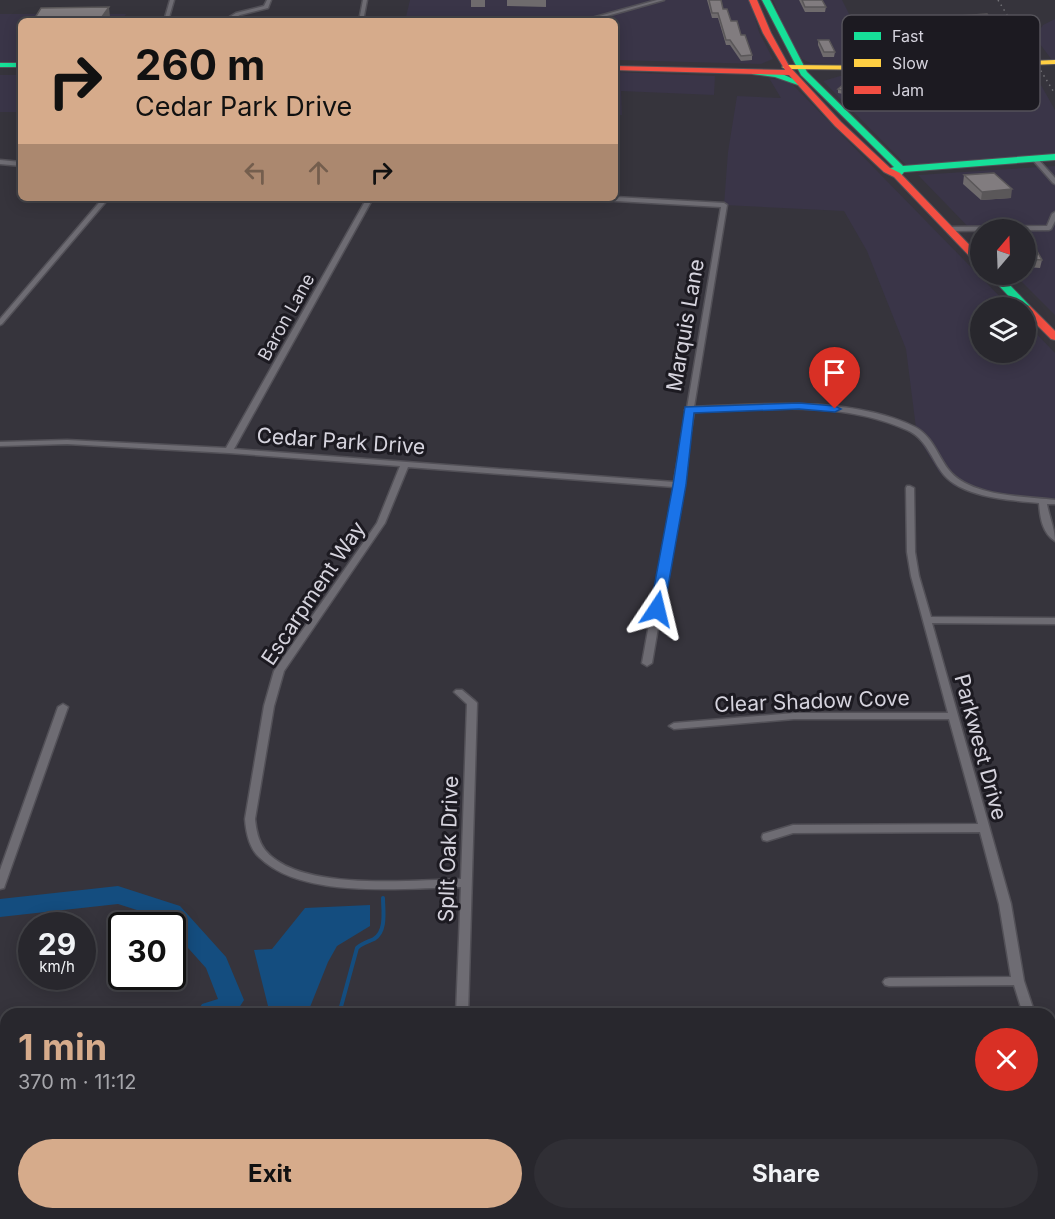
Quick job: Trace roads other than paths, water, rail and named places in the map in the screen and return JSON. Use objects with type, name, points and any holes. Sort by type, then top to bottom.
[{"type":"main road","points":[[753,0],[793,68],[838,124],[895,172],[1055,157]]},
{"type":"main road","points":[[766,0],[793,68],[817,87],[970,252]]},
{"type":"main road","points":[[1040,63],[1055,62]]},
{"type":"main road","points":[[618,63],[755,69],[777,75],[809,64],[842,71]]},
{"type":"main road","points":[[618,68],[755,69],[770,64],[842,71]]},
{"type":"main road","points":[[1,69],[18,68]]},
{"type":"main road","points":[[1040,69],[1055,68]]},
{"type":"main road","points":[[817,87],[822,79],[842,71]]},
{"type":"main road","points":[[1036,160],[1055,163]]},
{"type":"main road","points":[[1004,285],[1015,297]]},
{"type":"main road","points":[[1036,318],[1055,337]]},
{"type":"street","points":[[167,18],[172,0]]},
{"type":"street","points":[[232,18],[266,7],[269,0]]},
{"type":"street","points":[[362,18],[365,0]]},
{"type":"street","points":[[594,18],[662,0]]},
{"type":"street","points":[[1036,160],[1055,182]]},
{"type":"street","points":[[0,162],[18,164]]},
{"type":"street","name":"Marquis Lane","points":[[618,199],[724,205],[689,410],[680,485],[647,663]]},
{"type":"street","points":[[0,323],[4,314],[103,201]]},
{"type":"street","name":"Baron Lane","points":[[230,451],[368,201]]},
{"type":"street","points":[[948,229],[1050,228],[1055,214]]},
{"type":"street","points":[[689,410],[799,406],[823,407],[870,416],[919,433],[933,446],[947,474],[959,484],[983,492],[1055,502]]},
{"type":"street","name":"Cedar Park Drive","points":[[0,444],[67,442],[230,451],[680,485]]},
{"type":"street","name":"Escarpment Way","points":[[405,464],[381,523],[279,671],[269,706],[250,819],[252,836],[262,854],[282,869],[302,878],[330,884],[467,883]]},
{"type":"street","name":"Parkwest Drive","points":[[910,488],[911,552],[926,620],[1005,904],[1018,981],[1027,1008]]},
{"type":"street","points":[[1043,500],[1044,515],[1050,533],[1055,538]]},
{"type":"street","points":[[926,620],[1055,621]]},
{"type":"street","name":"Split Oak Drive","points":[[459,692],[472,703],[462,1008]]},
{"type":"street","points":[[0,885],[63,707]]},
{"type":"street","name":"Clear Shadow Cove","points":[[674,726],[794,716],[952,716]]},
{"type":"street","points":[[767,837],[793,828],[982,828]]},
{"type":"street","points":[[889,982],[1018,981]]},
{"type":"water","points":[[370,905],[370,926],[337,946],[310,1007],[268,1006],[254,950],[272,949],[305,908]]},
{"type":"waterway","points":[[0,908],[118,895],[171,912],[217,964],[231,1000],[225,1008]]},
{"type":"waterway","points":[[341,1008],[357,948],[374,939],[383,926],[383,898]]},
{"type":"railway","points":[[998,0],[1007,15]]},
{"type":"railway","points":[[1040,69],[1055,94]]}]
